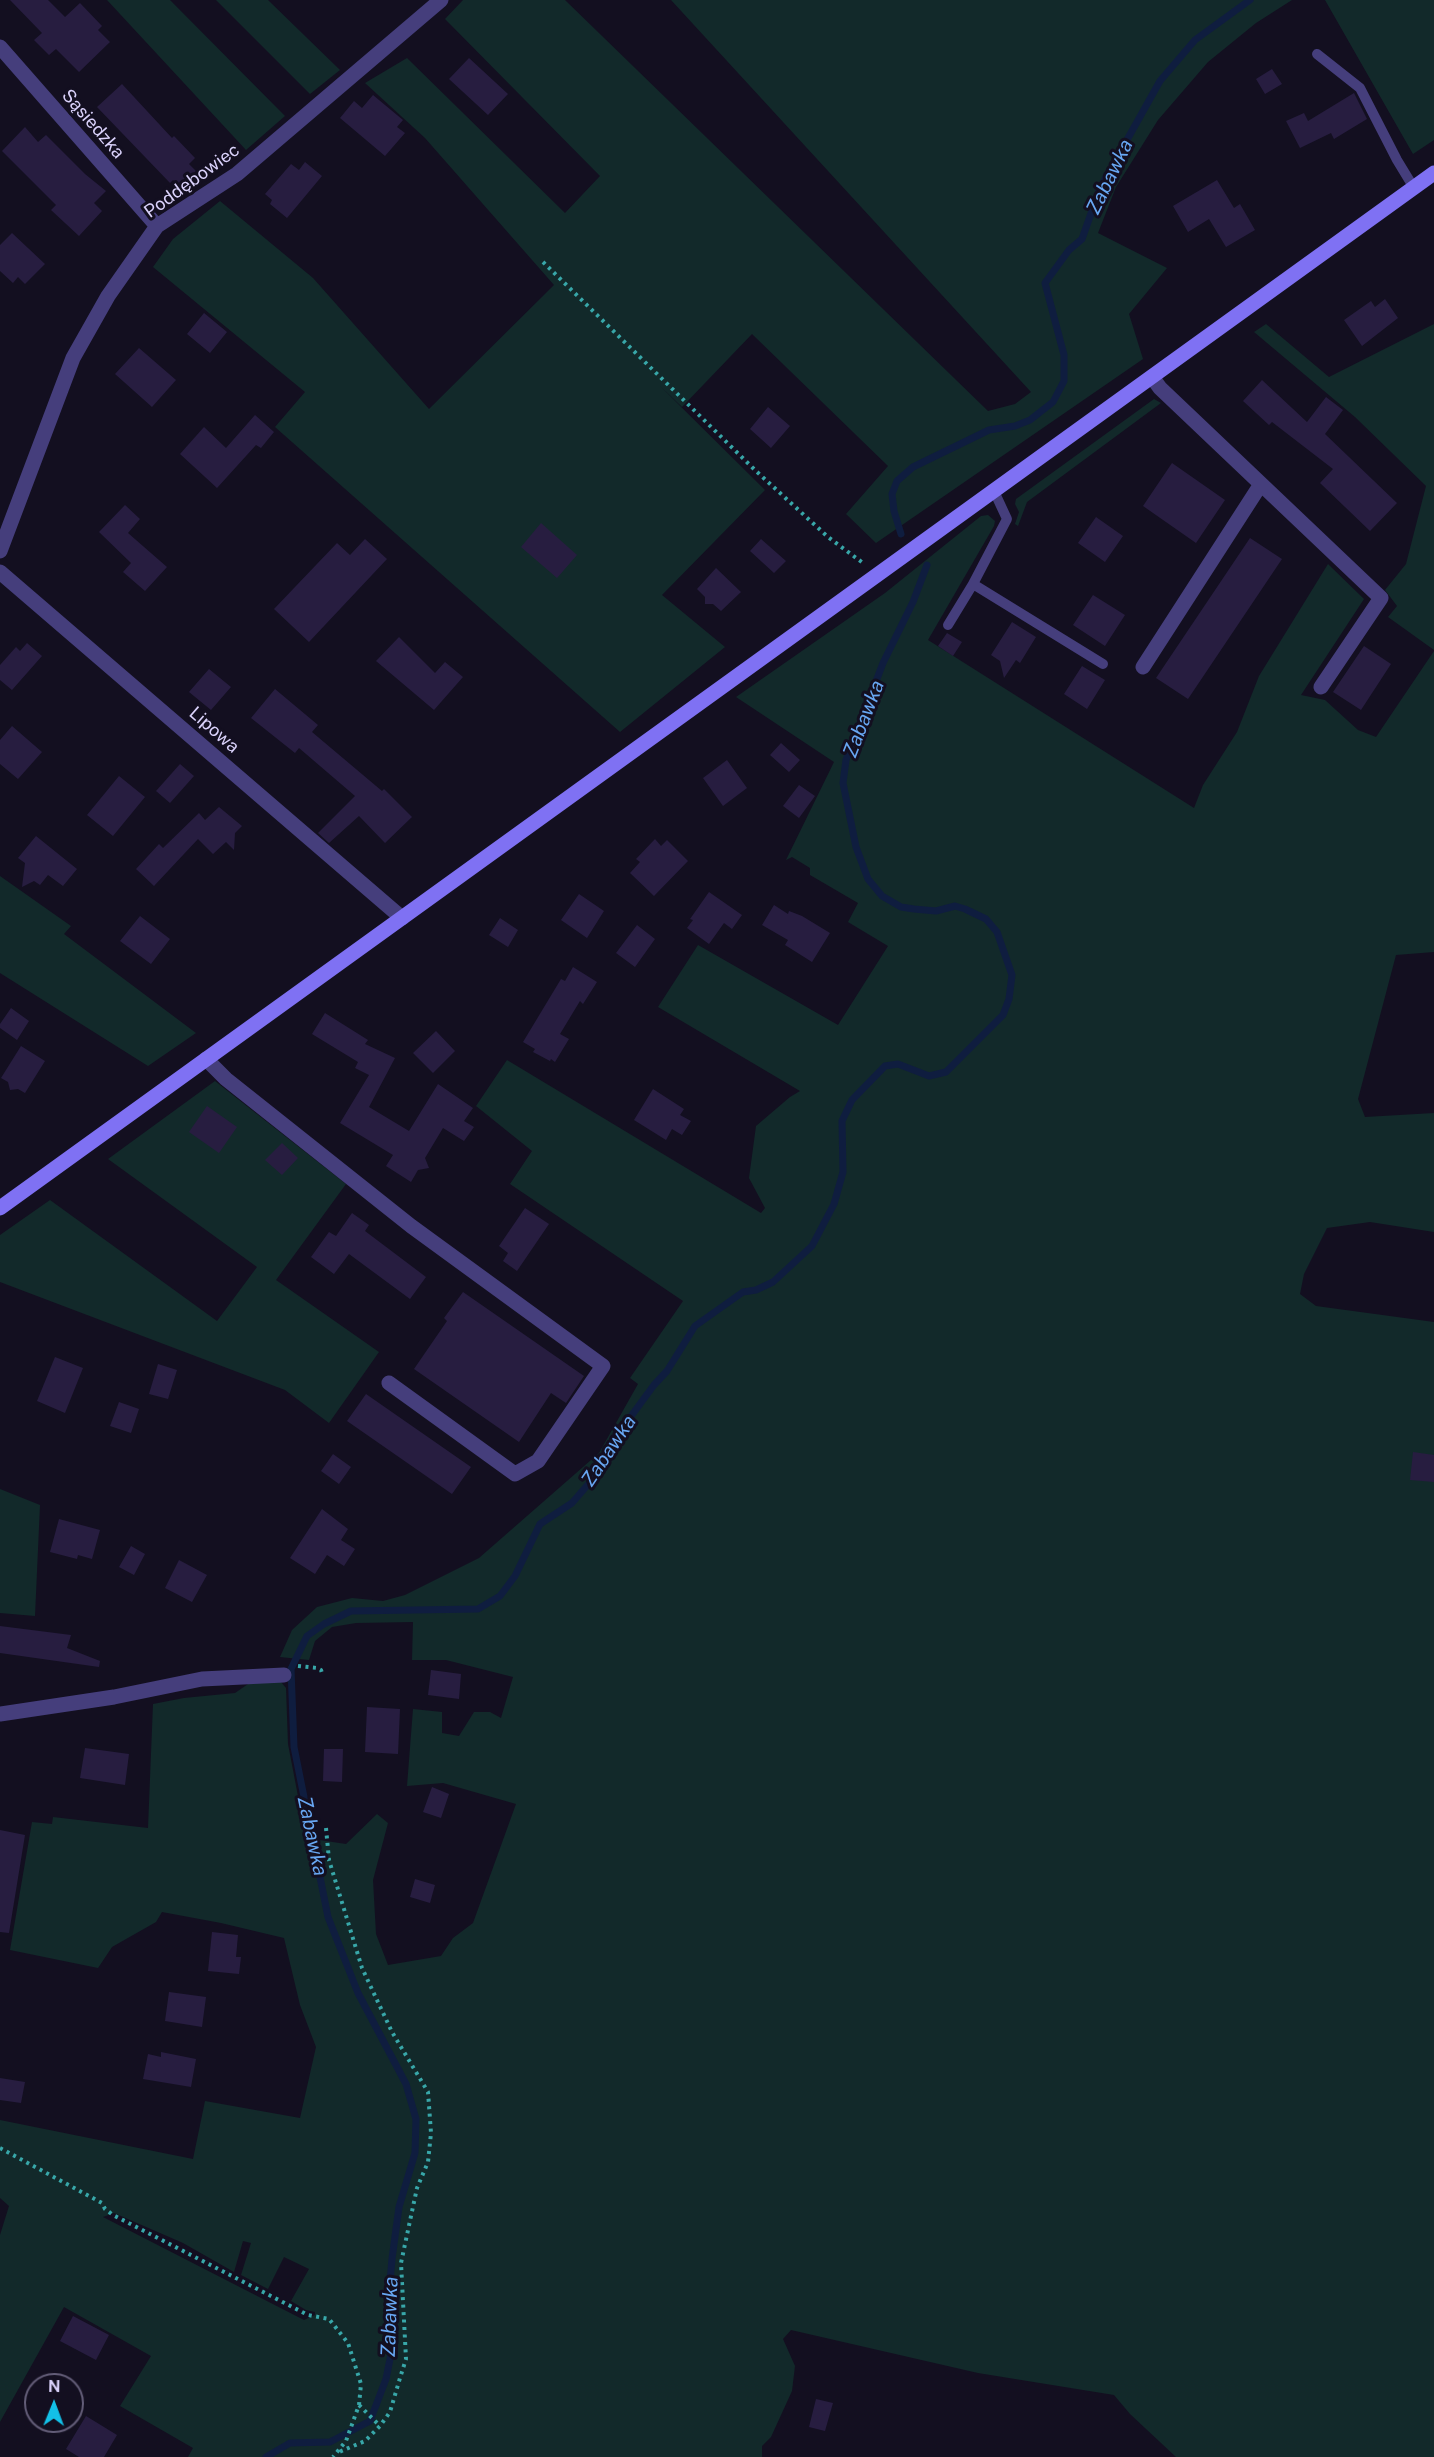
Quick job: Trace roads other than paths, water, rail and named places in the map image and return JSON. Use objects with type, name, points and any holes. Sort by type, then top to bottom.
[{"type":"main road","points":[[0,1208],[1434,173]]},
{"type":"street","name":"Poddębowiec","points":[[0,551],[73,358],[108,296],[158,226],[237,174],[441,0]]},
{"type":"street","name":"Sąsiedzka","points":[[0,47],[158,226]]},
{"type":"street","points":[[1152,377],[1160,388],[1381,598],[1321,687]]},
{"type":"street","points":[[1143,667],[1261,484]]},
{"type":"street","name":"Lipowa","points":[[0,572],[402,918]]},
{"type":"street","points":[[206,1059],[226,1079],[411,1226],[603,1366],[538,1461],[515,1474],[389,1383]]},
{"type":"street","points":[[0,1713],[108,1698],[202,1679],[291,1675]]},
{"type":"lane","points":[[1317,54],[1360,88],[1414,188]]},
{"type":"lane","points":[[948,625],[973,584],[1007,519],[994,491]]},
{"type":"lane","points":[[973,584],[1103,664]]},
{"type":"waterway","name":"Zabawka","points":[[901,534],[892,494],[897,481],[913,467],[989,430],[1015,426],[1030,420],[1053,402],[1064,381],[1064,355],[1045,283],[1069,250],[1082,239],[1100,188],[1160,81],[1195,40],[1250,0]]},
{"type":"waterway","name":"Zabawka","points":[[266,2457],[290,2443],[330,2442],[370,2421],[386,2379],[392,2349],[394,2325],[390,2282],[392,2259],[399,2207],[415,2153],[416,2119],[406,2084],[358,1993],[328,1917],[294,1747],[291,1669],[307,1636],[324,1624],[351,1611],[478,1609],[500,1596],[515,1576],[540,1524],[572,1503],[604,1466],[615,1438],[667,1371],[695,1326],[743,1292],[756,1290],[773,1282],[812,1246],[834,1204],[843,1172],[842,1121],[852,1100],[885,1066],[898,1064],[929,1076],[946,1072],[1003,1015],[1009,999],[1012,975],[997,932],[986,919],[965,909],[955,906],[936,911],[901,907],[882,896],[868,879],[856,847],[843,783],[846,760],[883,663],[913,602],[927,565]]}]
